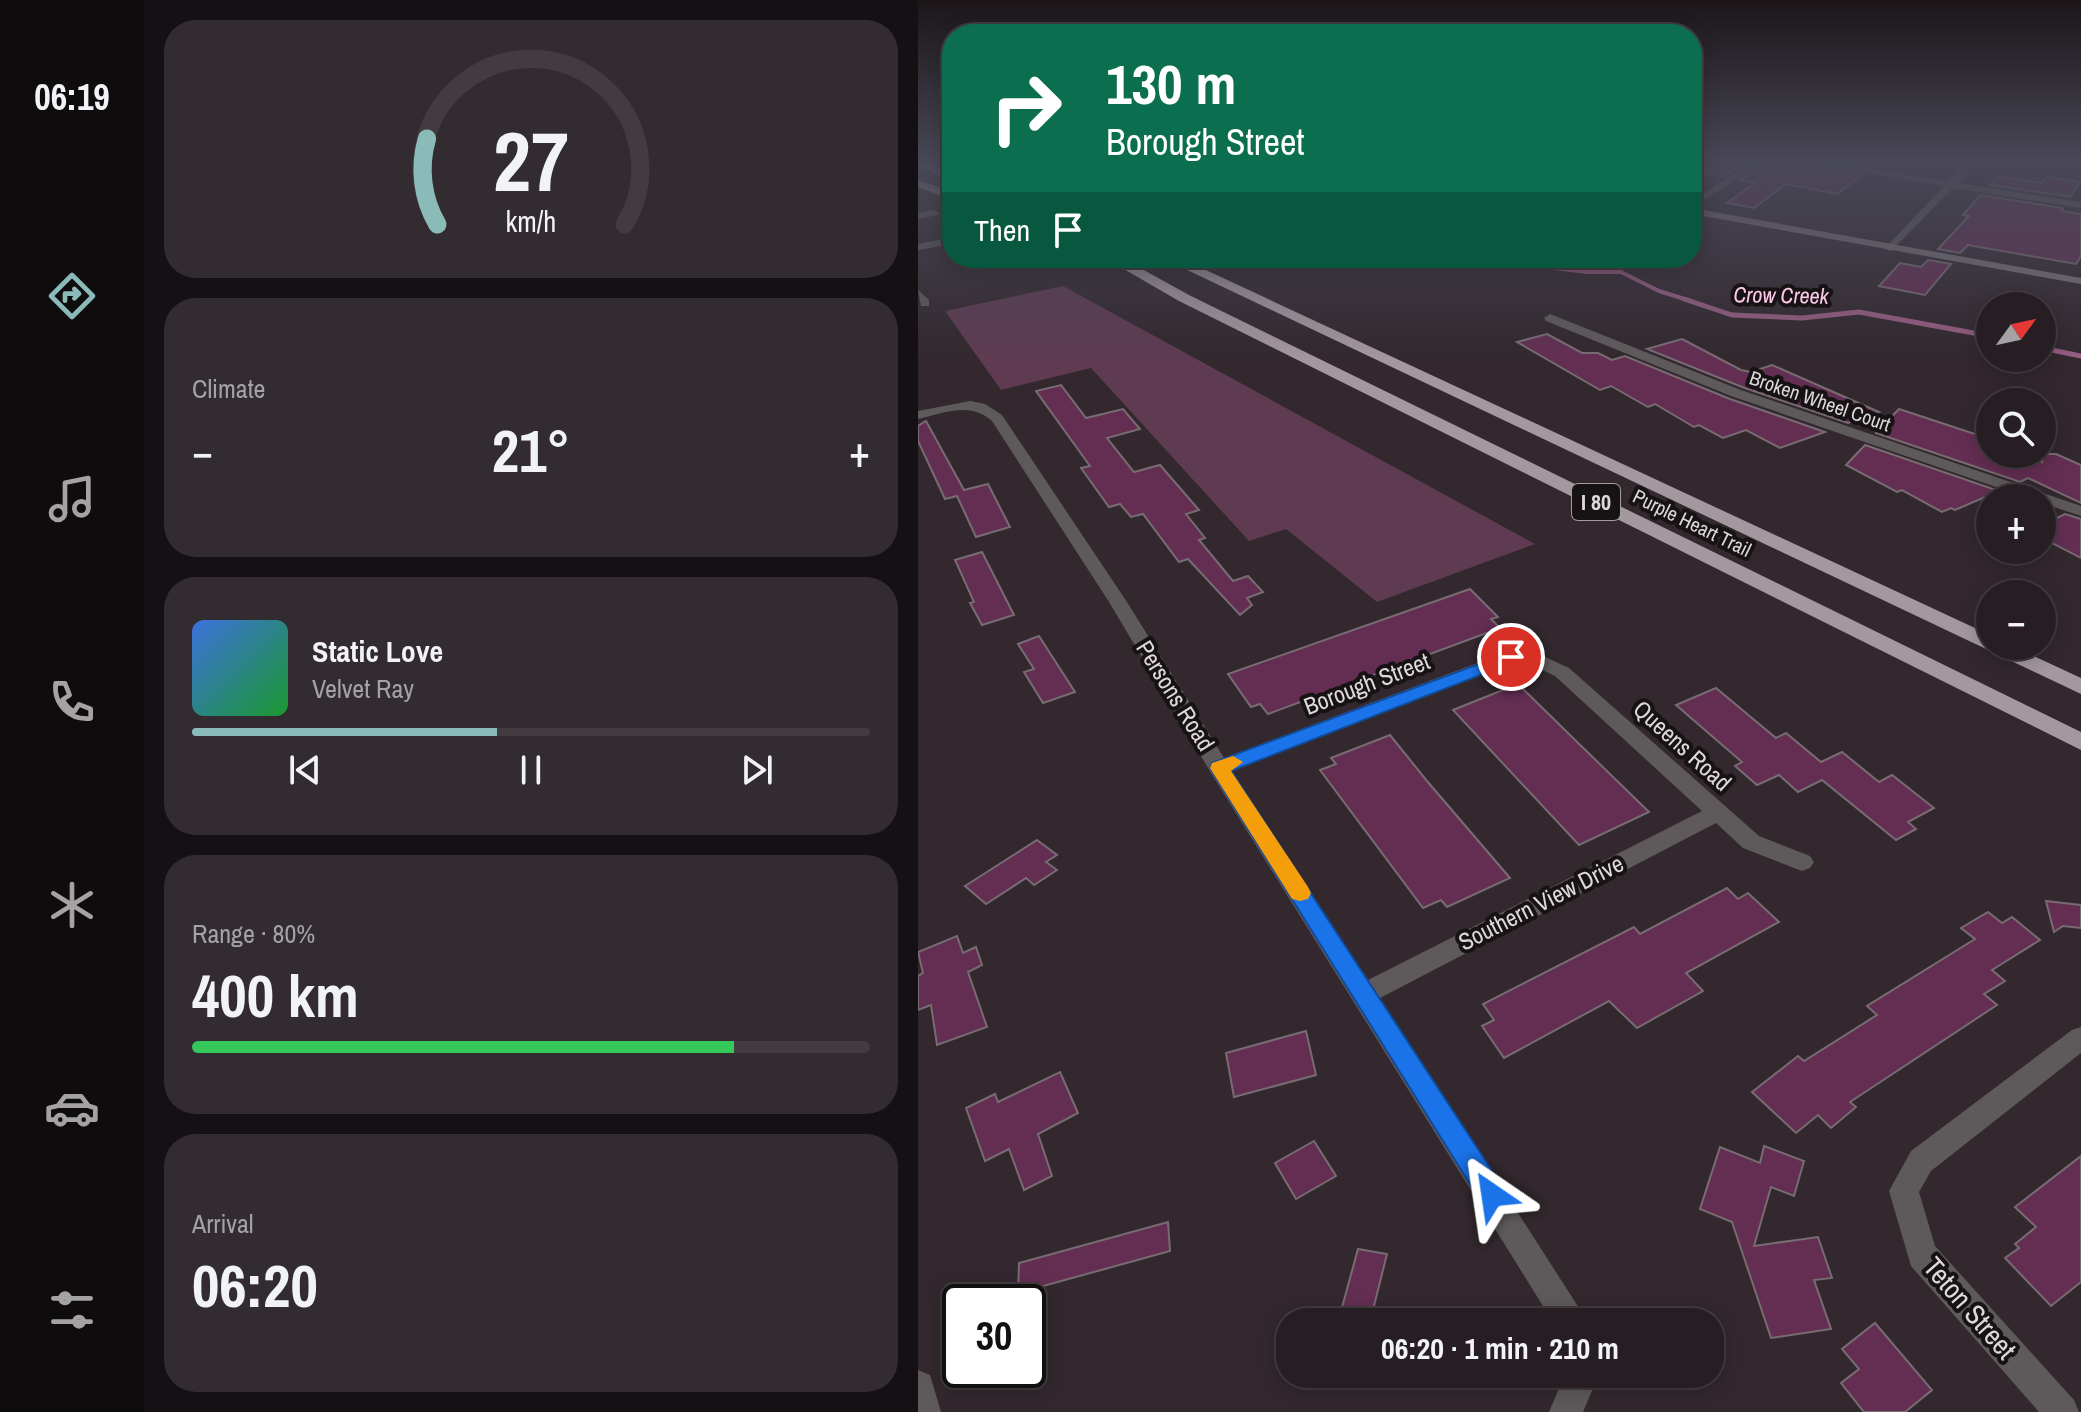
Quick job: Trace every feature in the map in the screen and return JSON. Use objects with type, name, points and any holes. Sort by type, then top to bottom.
[{"type":"highway","name":"Purple Heart Trail","points":[[1130,268],[1184,298],[2081,742]]},
{"type":"highway","name":"Purple Heart Trail","points":[[1191,268],[1976,637]]},
{"type":"highway","points":[[1205,268],[1289,313]]},
{"type":"highway","name":"Purple Heart Trail","points":[[2024,660],[2081,687]]},
{"type":"street","points":[[1791,228],[2081,281]]},
{"type":"street","points":[[1891,248],[1909,228]]},
{"type":"street","points":[[918,247],[942,242]]},
{"type":"street","name":"Broken Wheel Court","points":[[1550,318],[1736,393],[2081,511]]},
{"type":"street","name":"Persons Road","points":[[918,415],[974,404],[985,407],[997,418],[1118,602],[1219,768],[1563,1308]]},
{"type":"street","name":"Borough Street","points":[[1219,768],[1511,657],[1534,658]]},
{"type":"street","name":"Queens Road","points":[[1534,658],[1562,672],[1751,842],[1802,862]]},
{"type":"street","name":"Southern View Drive","points":[[1365,993],[1716,813]]},
{"type":"street","name":"Teton Street","points":[[2062,1412],[1922,1255],[1904,1191],[1921,1161],[2081,1038]]},
{"type":"street","points":[[918,1387],[924,1412]]},
{"type":"street","points":[[1566,1412],[1576,1388]]},
{"type":"shaded area","points":[[1063,286],[1535,544],[1377,602],[1286,529],[1249,541],[1091,368],[1001,390],[945,311]]},
{"type":"building","points":[[1958,228],[2081,228],[2081,256],[2076,264],[1968,245],[1960,253],[1938,249]]},
{"type":"building","points":[[1928,260],[1951,264],[1925,295],[1879,286],[1900,263],[1921,267]]},
{"type":"building","points":[[1547,334],[1582,353],[1598,353],[1612,360],[1625,356],[1730,399],[1825,432],[1780,448],[1746,430],[1723,438],[1699,425],[1694,427],[1655,404],[1648,407],[1611,386],[1600,390],[1517,342]]},
{"type":"building","points":[[1682,339],[1741,370],[1751,372],[1772,365],[1879,412],[1848,423],[1742,387],[1647,349]]},
{"type":"building","points":[[1061,385],[1086,418],[1123,409],[1140,429],[1107,438],[1134,472],[1160,465],[1199,510],[1186,514],[1205,538],[1199,540],[1233,581],[1248,576],[1263,592],[1247,598],[1252,605],[1240,615],[1188,559],[1179,562],[1143,514],[1131,517],[1120,504],[1109,507],[1081,468],[1090,466],[1036,391]]},
{"type":"building","points":[[1899,409],[1976,434],[1976,467],[1876,433]]},
{"type":"building","points":[[926,421],[964,490],[988,484],[1010,527],[976,537],[957,496],[945,499],[918,441],[918,426]]},
{"type":"building","points":[[1865,445],[1979,484],[1976,484],[1976,501],[1942,512],[1846,465]]},
{"type":"building","points":[[2056,454],[2081,465],[2081,503],[2056,491],[2056,484],[2041,484],[2028,478],[2020,482],[1979,468],[2056,468]]},
{"type":"building","points":[[2065,514],[2081,519],[2081,558],[2056,545],[2056,518]]},
{"type":"building","points":[[982,552],[1014,615],[982,625],[970,603],[974,602],[955,560]]},
{"type":"building","points":[[1470,589],[1498,617],[1491,619],[1500,628],[1268,714],[1260,704],[1251,707],[1228,674]]},
{"type":"building","points":[[1039,636],[1075,692],[1043,703],[1024,672],[1034,669],[1018,644]]},
{"type":"building","points":[[1518,684],[1649,812],[1579,845],[1453,710]]},
{"type":"building","points":[[1716,688],[1776,738],[1786,733],[1821,762],[1842,752],[1879,782],[1892,775],[1934,808],[1908,822],[1916,829],[1896,840],[1822,780],[1798,792],[1779,775],[1757,785],[1735,766],[1742,762],[1676,705]]},
{"type":"building","points":[[1390,735],[1510,878],[1447,907],[1441,900],[1423,908],[1320,770],[1336,764],[1331,758]]},
{"type":"building","points":[[1037,840],[1057,855],[1046,862],[1057,870],[1034,885],[1026,878],[986,904],[965,886]]},
{"type":"building","points":[[1727,888],[1738,899],[1748,893],[1779,922],[1686,973],[1703,991],[1637,1028],[1609,1001],[1504,1058],[1482,1026],[1494,1020],[1483,1004],[1634,927],[1640,934]]},
{"type":"building","points":[[2046,901],[2081,905],[2081,928],[2063,926],[2054,932]]},
{"type":"building","points":[[1988,912],[2002,923],[2012,917],[2040,940],[1992,970],[2005,981],[1984,994],[1997,1005],[1850,1102],[1856,1107],[1831,1128],[1818,1115],[1796,1133],[1752,1092],[1798,1056],[1804,1061],[1877,1015],[1867,1006],[1975,939],[1961,928]]},
{"type":"building","points":[[957,936],[963,953],[976,947],[982,965],[968,972],[987,1027],[937,1045],[931,1005],[918,1010],[918,976],[923,973],[918,952]]},
{"type":"building","points":[[1306,1031],[1316,1075],[1234,1097],[1226,1053]]},
{"type":"building","points":[[1060,1072],[1078,1113],[1038,1134],[1052,1176],[1024,1190],[1009,1149],[985,1161],[966,1108],[995,1094],[998,1102]]},
{"type":"building","points":[[1314,1141],[1336,1176],[1296,1199],[1275,1163]]},
{"type":"building","points":[[1764,1146],[1804,1161],[1794,1196],[1771,1187],[1754,1246],[1818,1237],[1832,1278],[1814,1280],[1831,1329],[1771,1338],[1732,1222],[1700,1209],[1720,1147],[1760,1163]]},
{"type":"building","points":[[2081,1156],[2081,1282],[2051,1306],[2005,1258],[2019,1248],[2015,1244],[2036,1227],[2015,1207]]},
{"type":"building","points":[[1168,1222],[1170,1251],[1046,1285],[1018,1284],[1019,1263]]},
{"type":"building","points":[[1358,1249],[1387,1254],[1374,1308],[1342,1308]]},
{"type":"building","points":[[1875,1323],[1932,1390],[1905,1412],[1864,1412],[1841,1383],[1859,1369],[1842,1349]]},
{"type":"waterway","name":"Crow Creek","points":[[1553,268],[1621,272],[1659,291],[1691,301]]},
{"type":"waterway","name":"Crow Creek","points":[[1684,299],[1732,315],[1802,318],[1859,312],[1976,333]]},
{"type":"waterway","name":"Crow Creek","points":[[2056,351],[2081,356]]},
{"type":"slow traffic","points":[[1233,762],[1219,768],[1300,893]]},
{"type":"route","points":[[1492,1195],[1219,768],[1511,657]]}]
